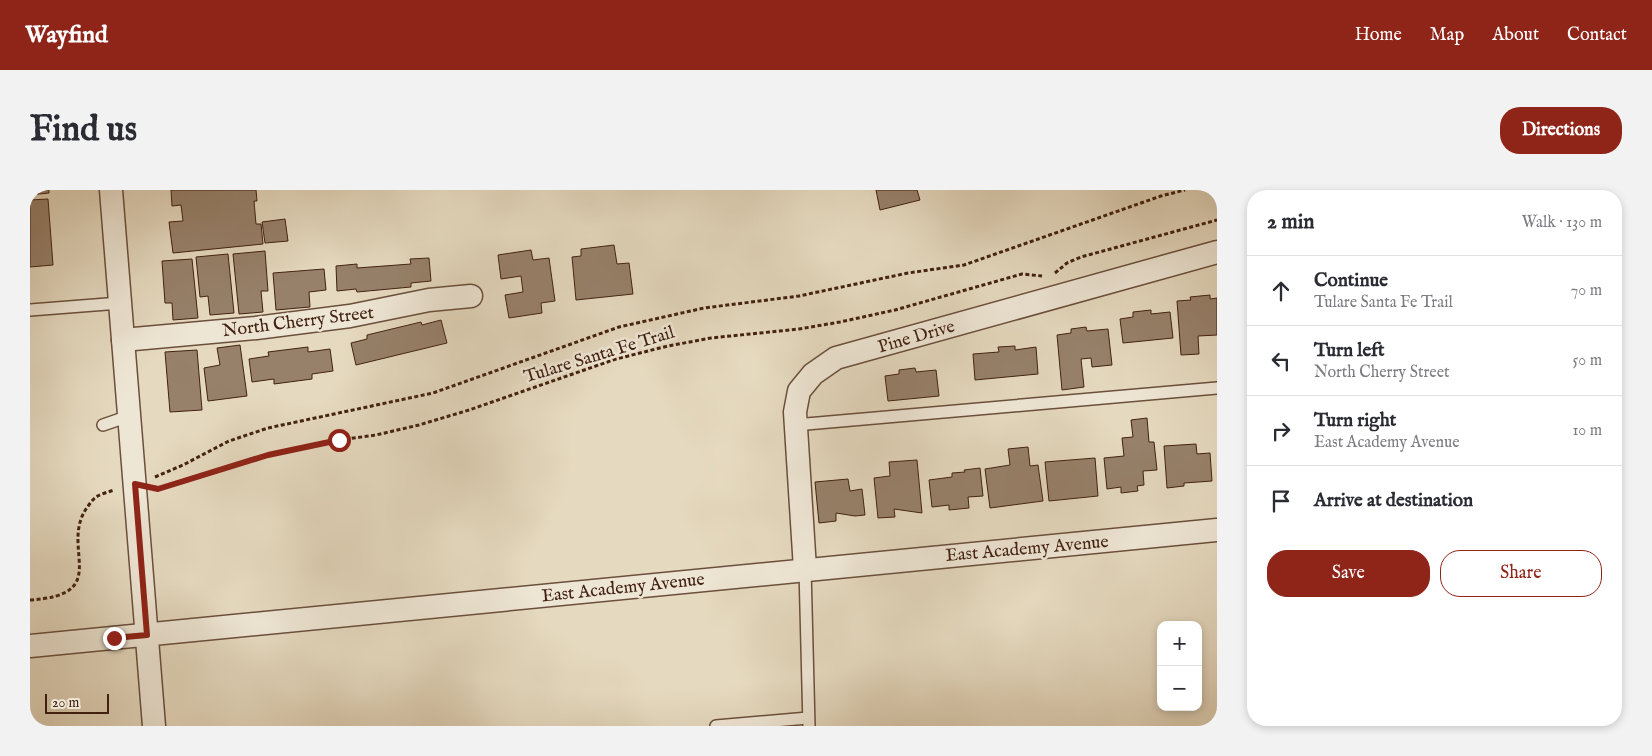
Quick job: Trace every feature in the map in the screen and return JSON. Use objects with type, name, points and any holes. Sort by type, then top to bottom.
[{"type":"street","points":[[111,190],[154,726]]},
{"type":"street","name":"Pine Drive","points":[[805,569],[795,425],[798,391],[813,374],[836,358],[1217,252]]},
{"type":"street","name":"North Cherry Street","points":[[123,340],[256,328],[350,316],[429,300],[471,296]]},
{"type":"street","name":"East Academy Avenue","points":[[30,646],[1217,530]]},
{"type":"lane","points":[[30,310],[120,303]]},
{"type":"lane","points":[[795,425],[1217,388]]},
{"type":"lane","points":[[104,425],[129,416]]},
{"type":"lane","points":[[716,726],[809,722],[805,569]]},
{"type":"path","name":"Tulare Santa Fe Trail","points":[[30,600],[55,597],[66,593],[75,584],[80,570],[78,539],[80,525],[85,512],[94,498],[158,476],[229,440],[260,430],[433,393],[619,327],[704,308],[799,296],[908,273],[964,264],[1153,199],[1185,190]]},
{"type":"path","points":[[1052,275],[1067,263],[1081,257],[1217,220]]},
{"type":"path","name":"Tulare Santa Fe Trail","points":[[135,484],[158,489],[268,455],[419,425],[470,410],[616,359],[668,346],[711,338],[799,329],[840,322],[895,310],[1022,274],[1047,277]]},
{"type":"building","points":[[30,190],[49,190],[49,193],[30,195]]},
{"type":"building","points":[[171,190],[256,190],[257,201],[254,201],[256,224],[261,224],[263,244],[173,253],[169,222],[183,221],[181,205],[172,206]]},
{"type":"building","points":[[876,190],[917,190],[920,200],[880,210]]},
{"type":"building","points":[[48,199],[53,265],[30,267],[30,200]]},
{"type":"building","points":[[285,219],[288,241],[265,243],[262,222]]},
{"type":"building","points":[[614,245],[617,264],[629,263],[633,294],[576,300],[572,257],[581,256],[581,249]]},
{"type":"building","points":[[531,250],[533,260],[549,258],[555,301],[541,303],[542,313],[509,318],[505,295],[523,292],[521,276],[501,279],[498,255]]},
{"type":"building","points":[[265,251],[268,291],[261,291],[263,312],[239,314],[233,254]]},
{"type":"building","points":[[228,254],[234,313],[210,315],[208,296],[200,297],[196,257]]},
{"type":"building","points":[[429,258],[431,281],[411,283],[411,287],[357,292],[356,289],[337,291],[336,266],[357,264],[357,268],[411,264],[410,259]]},
{"type":"building","points":[[192,259],[198,318],[173,320],[172,303],[165,303],[162,261]]},
{"type":"building","points":[[324,269],[326,290],[309,292],[310,307],[276,310],[273,273]]},
{"type":"building","points":[[1210,295],[1210,299],[1217,298],[1217,335],[1198,336],[1199,354],[1181,355],[1177,301],[1191,300],[1190,297]]},
{"type":"building","points":[[1151,310],[1151,314],[1170,312],[1173,338],[1123,343],[1120,319],[1133,317],[1133,312]]},
{"type":"building","points":[[441,320],[447,343],[356,365],[351,343],[367,339],[367,335],[421,322],[422,325]]},
{"type":"building","points":[[1086,327],[1087,331],[1108,329],[1112,365],[1092,367],[1091,358],[1081,359],[1084,387],[1062,390],[1057,335],[1071,333],[1071,329]]},
{"type":"building","points":[[240,345],[247,396],[208,401],[204,368],[220,365],[217,348]]},
{"type":"building","points":[[1015,346],[1015,350],[1036,347],[1038,374],[975,380],[973,354],[999,352],[998,347]]},
{"type":"building","points":[[308,347],[308,352],[330,349],[333,371],[312,374],[312,379],[274,384],[274,379],[252,382],[249,359],[269,356],[268,352]]},
{"type":"building","points":[[197,350],[202,410],[170,412],[165,352]]},
{"type":"building","points":[[915,368],[916,372],[936,370],[939,396],[888,401],[885,376],[899,374],[899,370]]},
{"type":"building","points":[[1147,418],[1149,442],[1154,442],[1157,470],[1143,471],[1144,485],[1137,486],[1138,491],[1121,493],[1121,487],[1107,489],[1104,458],[1124,456],[1122,438],[1133,437],[1131,420]]},
{"type":"building","points":[[1196,444],[1197,454],[1210,453],[1212,481],[1184,483],[1184,486],[1167,488],[1164,446]]},
{"type":"building","points":[[1028,447],[1030,466],[1038,465],[1043,501],[990,508],[985,469],[1010,465],[1008,449]]},
{"type":"building","points":[[1095,458],[1098,496],[1049,501],[1045,462]]},
{"type":"building","points":[[917,460],[922,513],[894,509],[895,517],[878,518],[874,478],[890,476],[889,462]]},
{"type":"building","points":[[980,468],[983,496],[968,497],[969,508],[949,510],[949,505],[932,507],[929,480],[952,477],[952,473]]},
{"type":"building","points":[[848,479],[850,491],[862,489],[865,515],[855,516],[836,513],[836,521],[819,523],[815,482]]},
{"type":"route","points":[[114,638],[147,635],[135,484],[158,489],[268,455],[339,440]]}]
